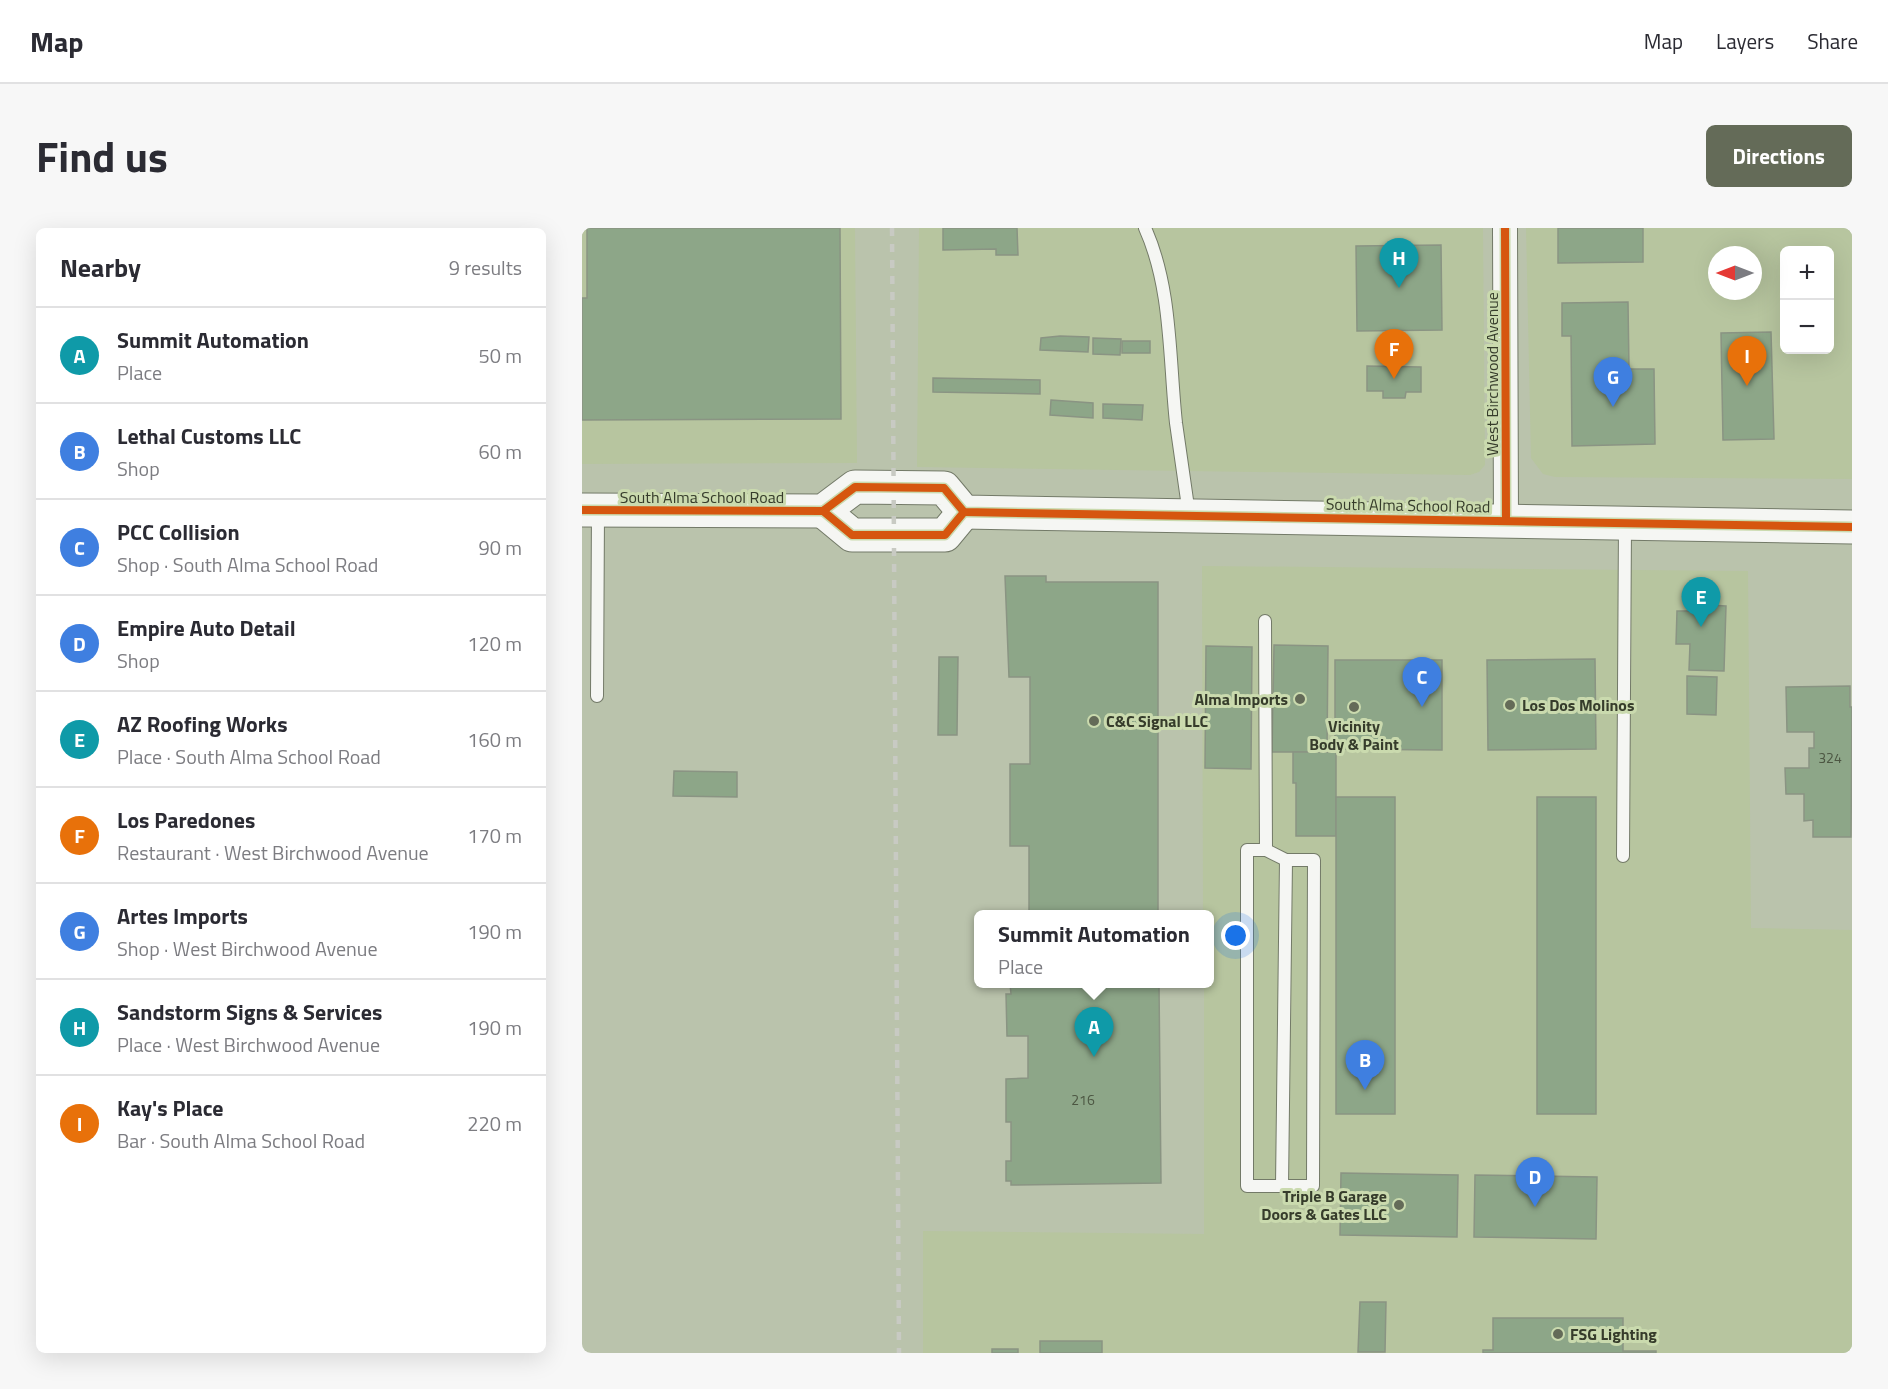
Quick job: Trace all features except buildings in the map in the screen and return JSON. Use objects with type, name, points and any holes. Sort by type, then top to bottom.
[{"type":"main road","points":[[855,487],[944,488],[964,512],[945,535],[852,535],[823,511],[855,487]]},
{"type":"main road","name":"South Alma School Road","points":[[590,510],[823,511]]},
{"type":"main road","name":"South Alma School Road","points":[[964,512],[1852,527]]},
{"type":"street","name":"West Birchwood Avenue","points":[[1505,228],[1506,520]]},
{"type":"lane","points":[[1145,228],[1157,256],[1167,322],[1176,423],[1189,515]]},
{"type":"lane","points":[[590,510],[597,696]]},
{"type":"lane","points":[[1623,856],[1625,522]]},
{"type":"lane","points":[[1265,621],[1266,850]]},
{"type":"lane","points":[[1247,850],[1266,850],[1286,860],[1314,860],[1313,1186],[1247,1186],[1247,850]]},
{"type":"lane","points":[[1282,1186],[1286,860]]},
{"type":"shaded area","points":[[582,228],[855,228],[857,463],[582,464]]},
{"type":"shaded area","points":[[919,228],[1483,228],[1485,465],[1479,472],[1470,475],[917,467]]},
{"type":"shaded area","points":[[1526,228],[1852,228],[1852,479],[1555,477],[1543,474],[1531,458]]},
{"type":"shaded area","points":[[1202,566],[1748,571],[1751,928],[1852,930],[1852,1353],[923,1353],[923,1231],[1204,1234],[1204,988],[1214,988],[1214,910],[1203,910]]},
{"type":"railway","points":[[892,228],[899,1353]]},
{"type":"cycle path","points":[[1505,228],[1506,520]]},
{"type":"cycle path","points":[[582,510],[823,511],[855,487],[944,488],[964,512],[1852,527]]},
{"type":"cycle path","points":[[823,511],[852,535],[945,535],[964,512]]},
{"type":"place","name":"Sandstorm Signs & Services","points":[[1399,288]]},
{"type":"place","name":"Los Paredones","points":[[1394,379]]},
{"type":"place","name":"Kay's Place","points":[[1747,386]]},
{"type":"place","name":"Artes Imports","points":[[1613,407]]},
{"type":"place","name":"AZ Roofing Works","points":[[1701,627]]},
{"type":"place","name":"Alma Imports","points":[[1300,699]]},
{"type":"place","name":"Los Dos Molinos","points":[[1510,705]]},
{"type":"place","name":"Vicinity Body & Paint","points":[[1354,707]]},
{"type":"place","name":"PCC Collision","points":[[1422,707]]},
{"type":"place","name":"C&C Signal LLC","points":[[1094,721]]},
{"type":"place","name":"Summit Automation","points":[[1094,1057]]},
{"type":"place","name":"Lethal Customs LLC","points":[[1365,1090]]},
{"type":"place","name":"Triple B Garage Doors & Gates LLC","points":[[1399,1205]]},
{"type":"place","name":"Empire Auto Detail","points":[[1535,1207]]},
{"type":"place","name":"FSG Lighting","points":[[1558,1334]]}]
